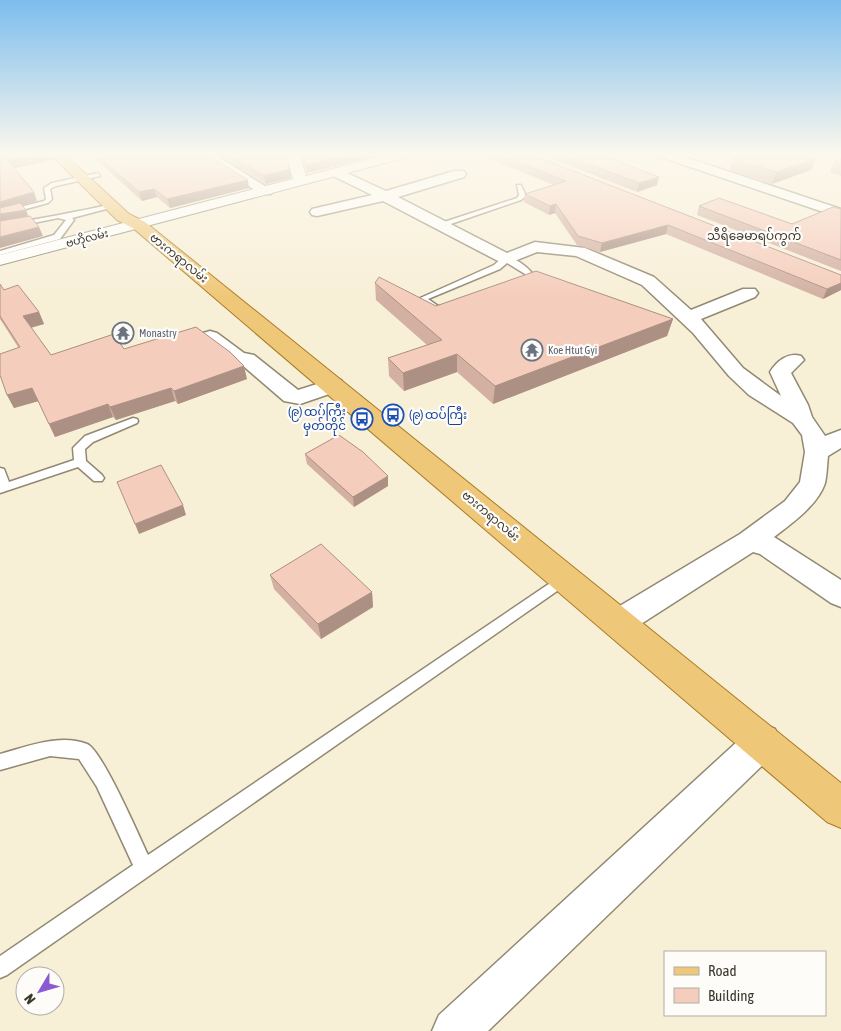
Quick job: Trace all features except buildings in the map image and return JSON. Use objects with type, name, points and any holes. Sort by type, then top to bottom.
[{"type":"main road","name":"ဗားကရာလမ်း","points":[[115,201],[123,217],[137,216],[333,385],[763,741],[841,808]]},
{"type":"main road","name":"ဗဟိုလမ်း","points":[[0,260],[137,216],[214,201]]},
{"type":"street","points":[[316,212],[363,201]]},
{"type":"street","points":[[395,201],[506,259],[535,247],[579,251],[648,282],[700,329],[736,372],[757,390],[800,418],[813,434],[817,452],[812,484],[794,508],[750,541],[619,622]]},
{"type":"street","points":[[803,201],[841,214]]},
{"type":"street","points":[[688,318],[749,293]]},
{"type":"street","points":[[210,337],[238,358],[247,359],[292,396],[300,398],[333,385]]},
{"type":"street","points":[[794,360],[780,372],[782,382],[800,408],[800,418]]},
{"type":"street","points":[[817,452],[841,436]]},
{"type":"street","points":[[750,541],[769,546],[841,596]]},
{"type":"street","points":[[455,1031],[763,741]]},
{"type":"lane","points":[[0,214],[47,201]]},
{"type":"lane","points":[[0,228],[58,216],[68,217],[106,201]]},
{"type":"lane","points":[[442,224],[512,201]]},
{"type":"lane","points":[[0,253],[57,237],[70,220],[68,217]]},
{"type":"lane","points":[[506,259],[528,272],[532,279],[525,286],[470,292],[506,259]]},
{"type":"lane","points":[[98,478],[80,462],[80,448],[89,439],[134,421]]},
{"type":"lane","points":[[0,472],[2,488],[80,462]]},
{"type":"lane","points":[[0,968],[565,578]]},
{"type":"lane","points":[[0,762],[50,748],[84,751],[103,781],[144,868]]},
{"type":"place","name":"Monastry","points":[[123,333]]},
{"type":"place","name":"Koe Htut Gyi","points":[[532,350]]},
{"type":"place","name":"(၉) ထပ်ကြီး","points":[[393,415]]},
{"type":"place","name":"(၉) ထပ်ကြီး မှတ်တိုင်","points":[[362,419]]},
{"type":"district","name":"သီရိခေမာရပ်ကွက်","points":[[754,236]]}]
